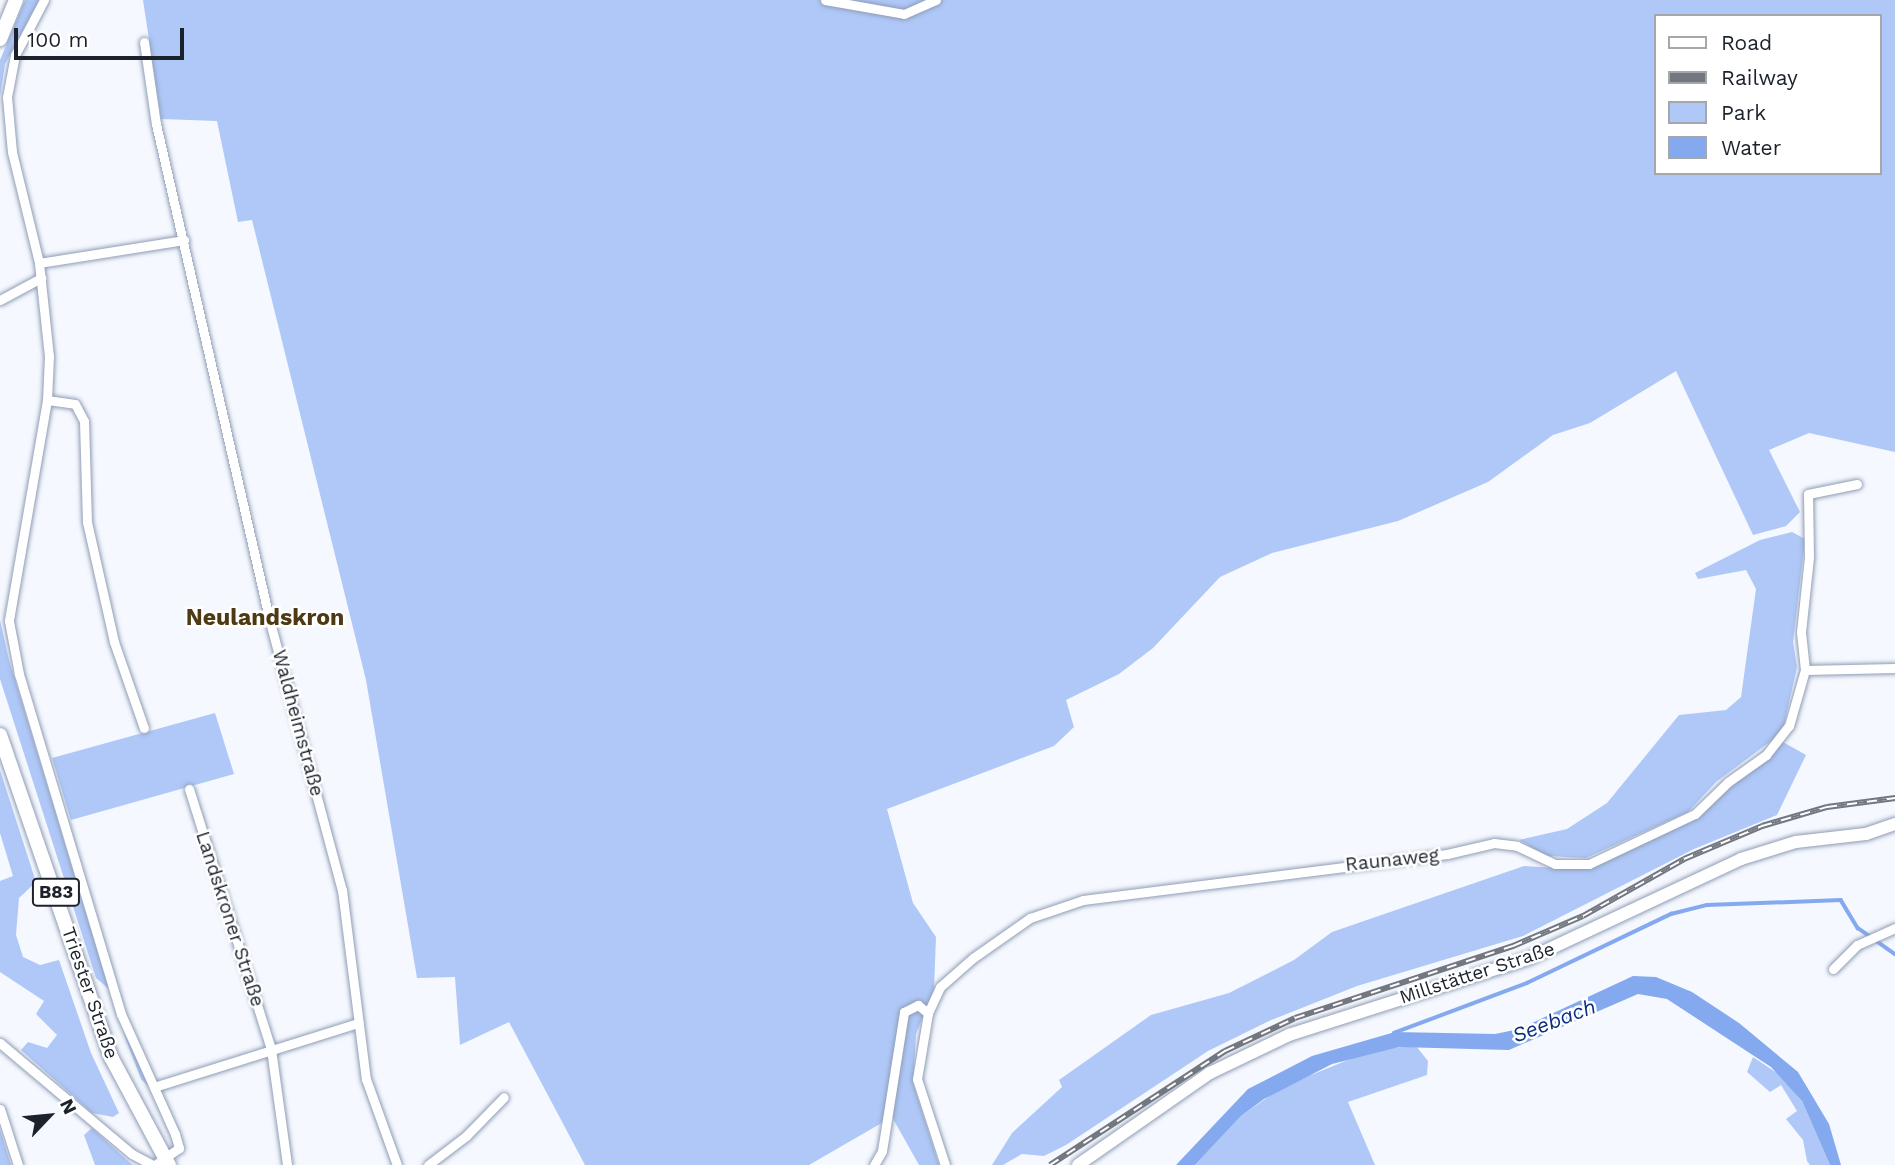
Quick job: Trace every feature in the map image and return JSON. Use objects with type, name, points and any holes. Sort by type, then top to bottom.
[{"type":"main road","points":[[0,40],[16,0]]},
{"type":"main road","name":"Triester Straße","points":[[0,735],[111,1057],[160,1163]]},
{"type":"street","points":[[0,1043],[132,1154],[160,1163],[179,1149],[157,1086],[121,1014],[12,644],[11,601],[47,400],[49,356],[39,263],[12,152],[7,97],[15,55],[44,0]]},
{"type":"street","points":[[825,0],[904,14],[936,0]]},
{"type":"street","name":"Waldheimstraße","points":[[144,41],[156,124],[270,622],[342,890],[369,1094],[397,1165]]},
{"type":"street","points":[[39,263],[184,240]]},
{"type":"street","points":[[0,300],[41,278]]},
{"type":"street","points":[[47,400],[75,404],[84,421],[87,522],[114,642],[144,728]]},
{"type":"street","name":"Raunaweg","points":[[945,1165],[917,1079],[928,1013],[940,987],[973,958],[1030,918],[1083,900],[1447,854],[1494,843],[1517,846],[1555,864],[1594,862],[1695,814],[1728,782],[1766,755],[1789,726],[1805,670],[1801,632],[1809,557],[1808,494],[1857,484]]},
{"type":"street","points":[[1805,670],[1895,668]]},
{"type":"street","name":"Landskroner Straße","points":[[188,789],[271,1049],[287,1165]]},
{"type":"street","name":"Millstätter Straße","points":[[1078,1165],[1210,1073],[1289,1035],[1541,954],[1741,859],[1816,838],[1893,830]]},
{"type":"street","points":[[1833,969],[1864,942],[1891,929]]},
{"type":"street","points":[[874,1165],[882,1151],[904,1012],[918,1005],[928,1013]]},
{"type":"street","points":[[157,1086],[358,1023]]},
{"type":"street","points":[[428,1165],[466,1136],[504,1097]]},
{"type":"street","points":[[0,1109],[18,1165]]},
{"type":"green space","points":[[25,0],[39,0],[5,64],[0,97],[0,60]]},
{"type":"green space","points":[[143,0],[1895,0],[1895,452],[1809,433],[1769,450],[1800,512],[1786,526],[1753,535],[1676,371],[1590,423],[1553,435],[1488,482],[1398,521],[1272,553],[1220,577],[1153,648],[1119,674],[1066,700],[1074,727],[1054,746],[887,809],[913,903],[936,937],[934,989],[916,1034],[913,1083],[939,1165],[919,1165],[892,1117],[809,1165],[585,1165],[509,1022],[460,1045],[455,977],[417,978],[366,680],[252,220],[238,222],[217,121],[161,119]]},
{"type":"green space","points":[[1792,532],[1805,539],[1793,642],[1797,667],[1784,725],[1775,738],[1716,782],[1688,812],[1586,858],[1547,856],[1519,840],[1567,829],[1607,803],[1679,715],[1726,710],[1741,697],[1756,589],[1746,570],[1698,579],[1695,573],[1760,540]]},
{"type":"green space","points":[[0,620],[9,660],[109,989],[96,978],[0,679]]},
{"type":"green space","points":[[215,713],[234,774],[71,820],[52,758]]},
{"type":"green space","points":[[1783,742],[1806,755],[1777,815],[1694,849],[1523,936],[1357,986],[1269,1021],[1208,1051],[1066,1145],[1044,1156],[1022,1154],[1003,1165],[992,1165],[1012,1133],[1062,1087],[1059,1080],[1151,1015],[1229,993],[1294,960],[1332,932],[1524,866],[1575,869],[1599,865],[1691,820]]},
{"type":"green space","points":[[0,770],[36,882],[19,898],[16,935],[23,957],[40,965],[59,960],[91,1053],[119,1113],[113,1117],[92,1113],[21,1050],[28,1042],[47,1048],[57,1035],[36,1014],[44,1001],[0,972],[0,881],[13,876],[0,833]]},
{"type":"green space","points":[[123,1032],[139,1060],[150,1088],[141,1079]]},
{"type":"green space","points":[[1416,1046],[1428,1061],[1427,1075],[1348,1102],[1375,1165],[1195,1165],[1241,1116],[1284,1086],[1375,1049]]},
{"type":"green space","points":[[1753,1057],[1780,1075],[1802,1101],[1830,1165],[1810,1165],[1807,1161],[1803,1140],[1786,1119],[1797,1111],[1781,1085],[1770,1092],[1747,1072]]},
{"type":"green space","points":[[92,1128],[133,1165],[95,1165],[84,1135]]},
{"type":"green space","points":[[0,1130],[11,1165],[0,1165]]},
{"type":"water","name":"Seebach","points":[[1633,976],[1656,977],[1692,992],[1739,1023],[1798,1072],[1829,1124],[1841,1165],[1830,1165],[1802,1101],[1771,1067],[1667,999],[1638,994],[1509,1050],[1399,1047],[1332,1064],[1264,1099],[1241,1116],[1195,1165],[1176,1165],[1248,1089],[1312,1056],[1395,1032],[1495,1034],[1519,1029]]},
{"type":"waterway","points":[[1394,1033],[1527,983],[1671,914],[1707,905],[1841,900],[1858,928],[1895,954]]},
{"type":"railway","points":[[1050,1165],[1225,1051],[1295,1018],[1513,946],[1583,916],[1684,859],[1762,826],[1827,807],[1895,798]]},
{"type":"district","name":"Neulandskron","points":[[265,618]]}]
